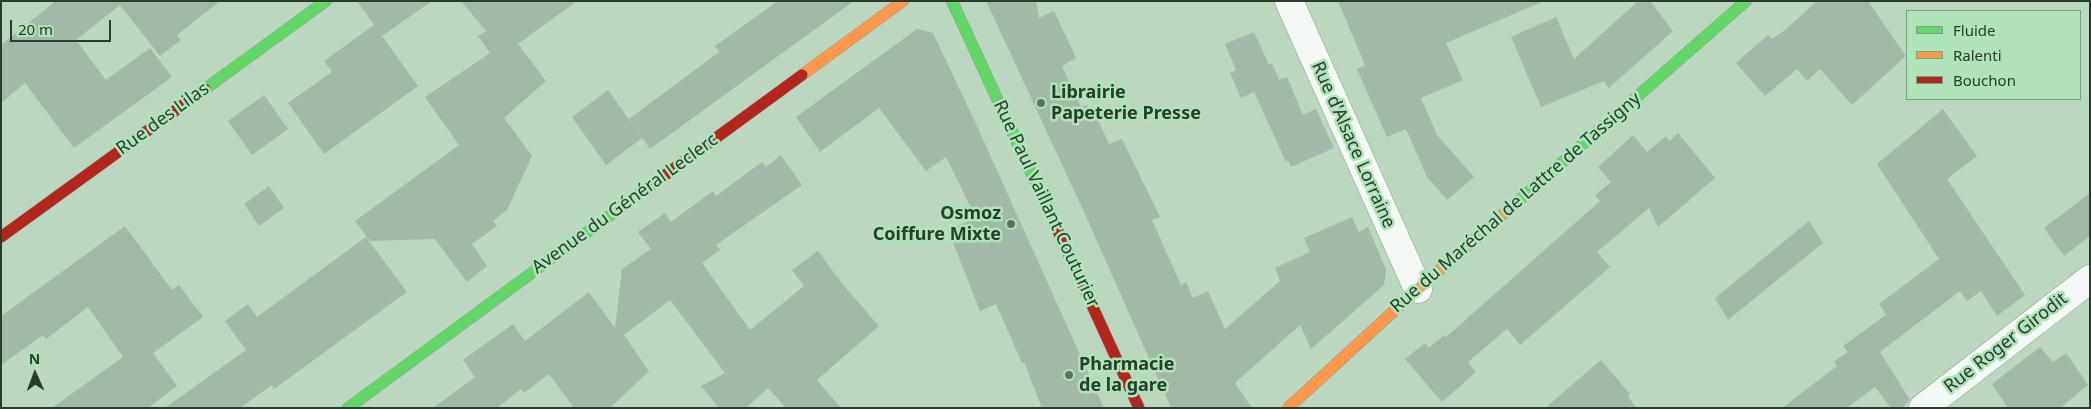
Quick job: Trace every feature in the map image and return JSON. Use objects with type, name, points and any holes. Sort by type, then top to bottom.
[{"type":"street","name":"Rue des Lilas","points":[[1,237],[326,1]]},
{"type":"street","name":"Avenue du Général Leclerc","points":[[348,408],[903,1]]},
{"type":"street","name":"Rue Paul Vaillant Couturier","points":[[952,1],[1139,408]]},
{"type":"street","name":"Rue d'Alsace Lorraine","points":[[1289,1],[1418,289]]},
{"type":"street","name":"Rue du Maréchal de Lattre de Tassigny","points":[[1288,408],[1418,289],[1746,1]]},
{"type":"street","name":"Rue Roger Girodit","points":[[1923,408],[2090,279]]},
{"type":"building","points":[[56,1],[220,1],[177,35],[181,40],[160,56],[120,5],[76,40],[106,80],[150,48],[172,77],[74,148],[25,83],[1,103],[1,45]]},
{"type":"building","points":[[357,1],[432,1],[382,36]]},
{"type":"building","points":[[461,1],[577,1],[518,44],[546,81],[504,118],[532,156],[507,210],[493,221],[497,226],[472,244],[487,266],[467,282],[435,239],[370,241],[355,221],[459,145],[425,97],[490,53],[478,36],[486,31]]},
{"type":"building","points":[[778,1],[854,1],[650,149],[629,119],[719,52],[715,46]]},
{"type":"building","points":[[986,1],[1036,1],[1039,18],[1054,11],[1076,58],[1062,66],[1081,107],[1087,105],[1093,117],[1096,116],[1109,144],[1122,139],[1160,217],[1152,220],[1181,285],[1186,282],[1193,298],[1208,291],[1225,329],[1280,281],[1275,268],[1310,252],[1304,238],[1352,217],[1359,232],[1368,227],[1386,270],[1384,285],[1311,349],[1300,325],[1235,383],[1252,408],[1171,408],[1085,214]]},
{"type":"building","points":[[1338,1],[1544,1],[1446,43],[1463,80],[1421,98],[1437,135],[1474,177],[1447,200],[1427,177],[1406,129],[1387,137],[1357,69],[1365,65]]},
{"type":"building","points":[[1638,1],[1650,1],[1673,31],[1609,88],[1604,81],[1541,107],[1511,37],[1556,17],[1574,59]]},
{"type":"building","points":[[1817,1],[1868,1],[1906,56],[1852,105],[1820,69],[1807,81],[1797,69],[1765,96],[1736,63],[1768,35],[1772,39],[1784,31]]},
{"type":"building","points":[[374,25],[418,86],[324,154],[288,103],[332,72],[324,61]]},
{"type":"building","points":[[917,29],[933,33],[1104,408],[1042,408],[1024,362],[1022,363],[996,304],[980,311],[948,230],[976,218],[946,157],[926,171],[879,108],[820,152],[796,117]]},
{"type":"building","points":[[1254,32],[1269,65],[1272,63],[1279,80],[1287,77],[1303,115],[1316,109],[1334,148],[1291,167],[1288,160],[1286,162],[1254,92],[1241,98],[1230,73],[1236,70],[1225,44]]},
{"type":"building","points":[[608,90],[642,138],[606,165],[572,117]]},
{"type":"building","points":[[264,95],[288,129],[252,155],[228,121]]},
{"type":"building","points":[[1943,109],[1977,156],[1947,179],[2025,295],[1997,316],[1981,291],[1967,301],[1960,291],[1880,352],[1910,400],[1902,408],[1891,408],[1875,387],[1847,408],[1782,408],[1837,366],[1834,361],[1848,352],[1843,346],[1886,315],[1879,304],[1939,259],[1877,164]]},
{"type":"building","points":[[1678,133],[1715,178],[1658,227],[1649,208],[1597,252],[1610,267],[1520,345],[1507,329],[1468,362],[1476,372],[1442,402],[1405,359],[1425,343],[1429,348],[1444,335],[1446,337],[1600,201],[1595,195],[1611,182],[1598,167],[1633,135],[1647,152],[1666,136],[1669,141]]},
{"type":"building","points":[[781,155],[802,185],[716,245],[720,250],[702,263],[750,330],[804,286],[792,270],[818,251],[844,286],[879,326],[817,380],[841,408],[786,408],[768,388],[746,408],[719,408],[701,386],[725,373],[670,300],[624,335],[649,371],[610,408],[574,408],[549,374],[524,393],[521,389],[497,408],[433,408],[475,377],[463,360],[513,324],[525,341],[589,292],[615,328],[622,269],[651,249],[638,232],[665,213],[671,222],[713,191],[716,196],[762,162],[766,167]]},
{"type":"building","points":[[269,186],[284,208],[259,226],[244,204]]},
{"type":"building","points":[[2090,193],[2090,236],[2064,256],[2044,228]]},
{"type":"building","points":[[1809,221],[1823,243],[1728,320],[1715,298]]},
{"type":"building","points":[[125,226],[172,290],[179,285],[203,317],[153,353],[177,386],[148,408],[52,408],[123,357],[88,307],[46,339],[43,335],[1,365],[1,316]]},
{"type":"building","points":[[366,237],[407,292],[274,389],[272,385],[240,408],[165,408],[246,350],[225,321],[248,304],[257,317]]},
{"type":"building","points":[[2040,347],[2053,362],[2066,353],[2088,385],[2060,408],[2008,408],[1992,384]]},
{"type":"building","points":[[1601,360],[1630,394],[1628,396],[1636,408],[1545,408]]},
{"type":"traffic: fast","points":[[205,89],[326,1]]},
{"type":"traffic: fast","points":[[952,1],[1058,231]]},
{"type":"traffic: fast","points":[[1509,209],[1746,1]]},
{"type":"traffic: fast","points":[[348,408],[631,200]]},
{"type":"traffic: slow","points":[[802,75],[903,1]]},
{"type":"traffic: slow","points":[[1288,408],[1509,209]]},
{"type":"traffic: jam","points":[[631,200],[802,75]]},
{"type":"traffic: jam","points":[[1,237],[205,89]]},
{"type":"traffic: jam","points":[[1058,231],[1139,408]]},
{"type":"place","name":"Librairie Papeterie Presse","points":[[1041,103]]},
{"type":"place","name":"Osmoz Coiffure Mixte","points":[[1011,224]]},
{"type":"place","name":"Pharmacie de la gare","points":[[1069,375]]}]
